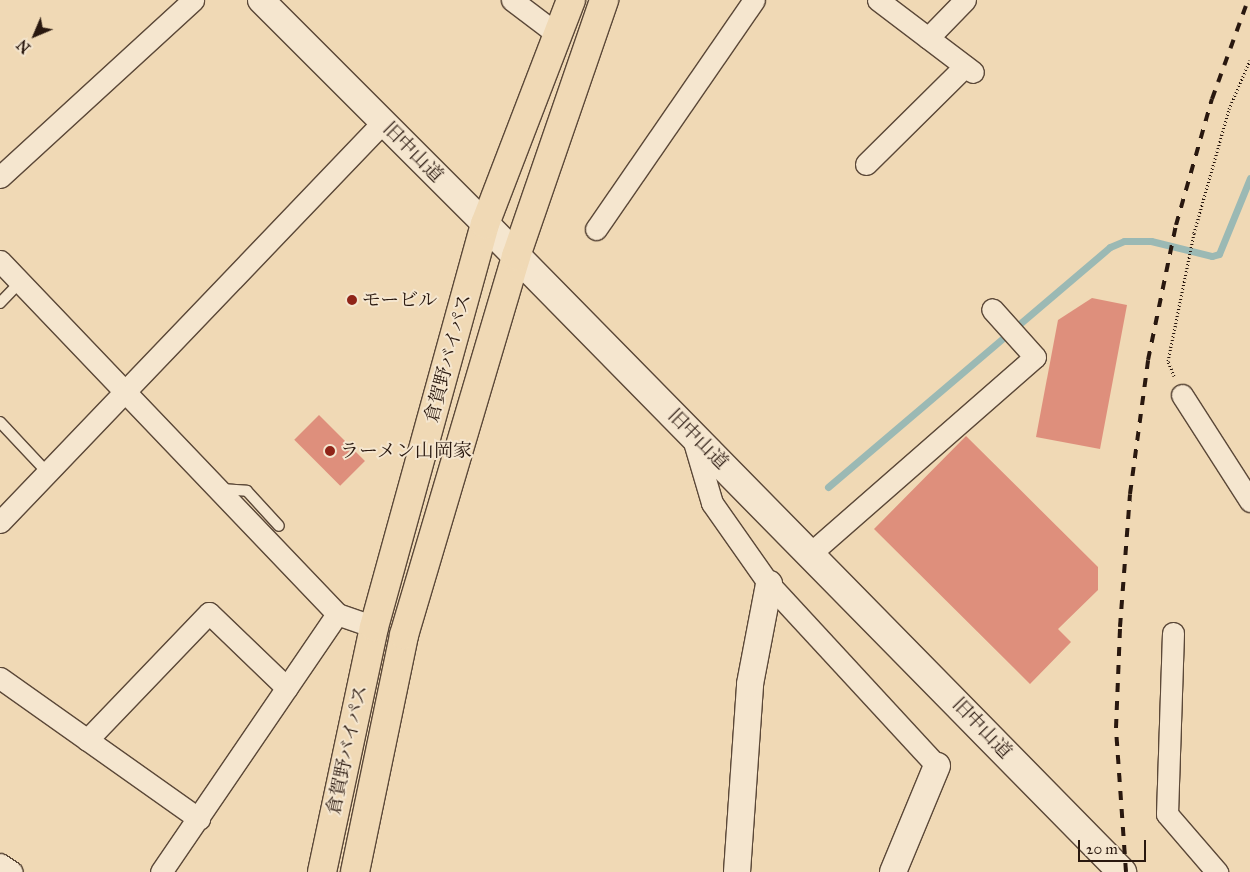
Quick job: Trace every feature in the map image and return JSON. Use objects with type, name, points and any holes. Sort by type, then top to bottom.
[{"type":"highway","name":"倉賀野バイパス","points":[[322,872],[374,627],[485,224],[571,0]]},
{"type":"highway","name":"倉賀野バイパス","points":[[355,872],[404,635],[516,256],[604,0]]},
{"type":"main road","name":"旧中山道","points":[[485,224],[812,552],[1116,866]]},
{"type":"street","points":[[0,177],[193,0]]},
{"type":"street","name":"旧中山道","points":[[261,0],[485,224]]},
{"type":"street","points":[[512,0],[557,34]]},
{"type":"street","points":[[596,228],[754,0]]},
{"type":"street","points":[[866,164],[969,69],[878,0]]},
{"type":"street","points":[[928,38],[965,0]]},
{"type":"street","points":[[0,522],[125,389],[383,122]]},
{"type":"street","points":[[0,261],[125,389],[337,614],[374,627]]},
{"type":"street","points":[[812,552],[1035,357],[998,315]]},
{"type":"street","points":[[1182,395],[1250,501]]},
{"type":"street","points":[[692,433],[712,502],[769,584],[937,766],[893,872]]},
{"type":"street","points":[[737,872],[750,684],[769,584]]},
{"type":"street","points":[[87,740],[208,613],[287,688]]},
{"type":"street","points":[[161,872],[199,819],[337,614]]},
{"type":"street","points":[[1173,634],[1168,814],[1218,872]]},
{"type":"street","points":[[0,678],[199,819]]},
{"type":"street","points":[[0,864],[12,872]]},
{"type":"lane","points":[[0,303],[20,282]]},
{"type":"lane","points":[[0,422],[47,472]]},
{"type":"lane","points":[[220,489],[247,491],[279,526]]},
{"type":"path","points":[[1182,395],[1168,361],[1187,267],[1194,233],[1229,109],[1250,60]]},
{"type":"building","points":[[1092,298],[1127,305],[1100,449],[1036,437],[1058,320]]},
{"type":"building","name":"ラーメン山岡家","points":[[319,415],[365,461],[340,486],[294,440]]},
{"type":"building","points":[[966,436],[1098,567],[1098,590],[1058,629],[1071,642],[1030,684],[874,529]]},
{"type":"waterway","points":[[828,487],[1110,247],[1124,241],[1151,241],[1212,256],[1219,254],[1250,178]]},
{"type":"railway","points":[[1126,872],[1116,728],[1120,627],[1130,494],[1148,360],[1176,225],[1212,99],[1248,0]]},
{"type":"place","name":"モービル","points":[[352,300]]},
{"type":"place","name":"ラーメン山岡家","points":[[330,451]]}]
